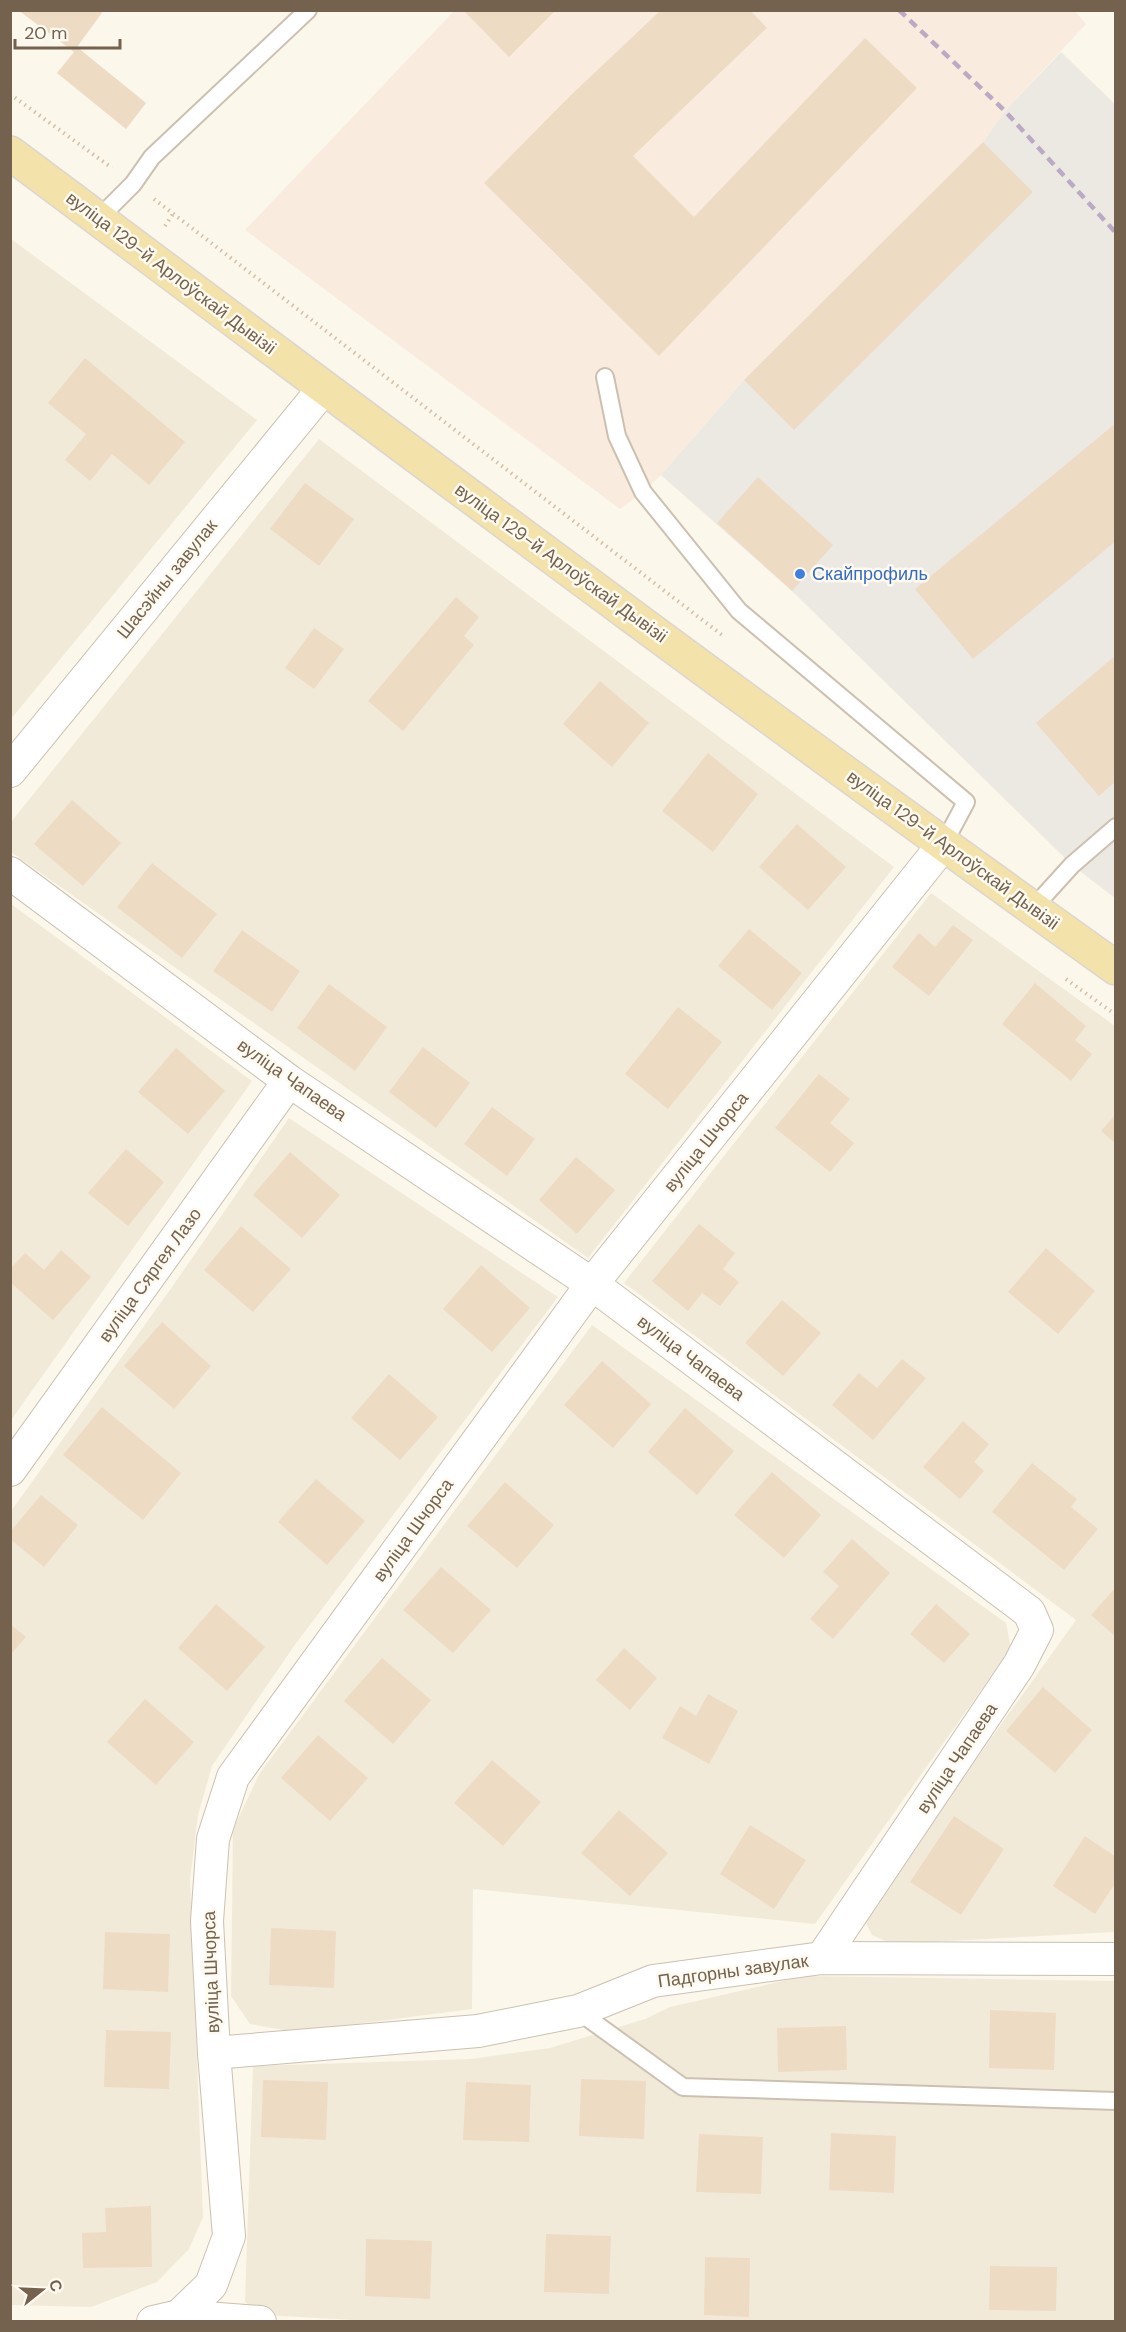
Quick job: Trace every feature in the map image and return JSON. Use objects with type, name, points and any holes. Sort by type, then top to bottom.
[{"type":"main road","name":"вуліца 129-й Арлоўскай Дывізіі","points":[[10,153],[943,845],[1116,968]]},
{"type":"street","name":"Шасэйны завулак","points":[[10,771],[324,388]]},
{"type":"street","name":"вуліца Шчорса","points":[[166,2319],[211,2285],[229,2236],[214,2053],[208,1909],[213,1839],[233,1777],[592,1284],[943,845]]},
{"type":"street","name":"вуліца Чапаева","points":[[10,873],[289,1081],[592,1284],[1029,1612],[1037,1630],[1019,1665],[822,1958]]},
{"type":"street","name":"вуліца Сяргея Лазо","points":[[10,1470],[289,1081]]},
{"type":"street","name":"Падгорны завулак","points":[[214,2053],[478,2031],[578,2011],[653,1981],[822,1958],[1116,1959]]},
{"type":"street","points":[[166,2319],[260,2322]]},
{"type":"lane","points":[[98,219],[134,184],[152,157],[308,10]]},
{"type":"lane","points":[[605,377],[617,436],[643,492],[739,611],[966,802],[943,845]]},
{"type":"lane","points":[[1033,908],[1072,865],[1116,827]]},
{"type":"lane","points":[[578,2011],[683,2087],[1116,2100]]},
{"type":"path","points":[[10,94],[134,184],[730,641]]},
{"type":"shaded area","points":[[1074,10],[1086,24],[1005,111],[983,142],[744,380],[661,475],[620,509],[245,230],[454,11]]},
{"type":"shaded area","points":[[1061,52],[1115,104],[1115,898],[1072,865],[792,591],[661,475],[744,380],[983,142],[1005,111]]},
{"type":"shaded area","points":[[11,239],[257,420],[11,719]]},
{"type":"shaded area","points":[[319,439],[894,867],[588,1258],[11,852],[11,822]]},
{"type":"shaded area","points":[[931,893],[1115,1026],[1115,1932],[892,1944],[872,1935],[863,1917],[1076,1620],[624,1283]]},
{"type":"shaded area","points":[[11,904],[252,1081],[11,1420]]},
{"type":"shaded area","points":[[289,1118],[558,1297],[294,1646],[212,1766],[198,1815],[190,1879],[203,2217],[189,2249],[157,2282],[91,2307],[11,2305],[11,1511],[172,1287]]},
{"type":"shaded area","points":[[592,1325],[1006,1623],[1011,1648],[815,1924],[473,1889],[472,2009],[295,2032],[250,2024],[231,1996],[233,1829],[260,1773]]},
{"type":"shaded area","points":[[805,1976],[1115,1981],[1115,2321],[391,2322],[263,2315],[245,2302],[253,2066],[470,2059],[550,2048],[645,2019],[670,2007]]},
{"type":"building","points":[[18,10],[104,10],[77,47],[146,103],[126,129],[57,73],[74,52]]},
{"type":"building","points":[[463,10],[556,10],[509,57]]},
{"type":"building","points":[[661,10],[750,10],[767,28],[633,156],[694,217],[865,38],[917,88],[659,356],[484,183],[571,95]]},
{"type":"building","points":[[983,142],[1033,192],[794,430],[744,380]]},
{"type":"building","points":[[85,358],[185,442],[149,485],[112,454],[90,481],[65,460],[86,434],[48,403]]},
{"type":"building","points":[[1116,423],[1116,541],[973,659],[915,589]]},
{"type":"building","points":[[758,477],[833,545],[792,591],[717,523]]},
{"type":"building","points":[[305,483],[354,519],[319,566],[270,529]]},
{"type":"building","points":[[456,597],[479,617],[464,636],[474,645],[403,731],[368,701]]},
{"type":"building","points":[[314,628],[344,649],[314,689],[285,668]]},
{"type":"building","points":[[1116,655],[1116,781],[1099,796],[1036,723]]},
{"type":"building","points":[[600,681],[649,723],[612,767],[563,724]]},
{"type":"building","points":[[708,753],[758,794],[713,852],[662,811]]},
{"type":"building","points":[[72,800],[121,843],[83,886],[34,844]]},
{"type":"building","points":[[797,824],[846,867],[808,910],[759,867]]},
{"type":"building","points":[[152,863],[217,914],[182,958],[117,907]]},
{"type":"building","points":[[953,925],[973,940],[929,996],[892,967],[919,933],[935,947]]},
{"type":"building","points":[[749,929],[802,973],[772,1010],[718,966]]},
{"type":"building","points":[[242,930],[300,971],[272,1012],[213,971]]},
{"type":"building","points":[[1035,983],[1086,1026],[1075,1040],[1092,1054],[1071,1081],[1002,1024]]},
{"type":"building","points":[[329,984],[387,1027],[355,1071],[297,1028]]},
{"type":"building","points":[[678,1007],[722,1042],[668,1109],[625,1074]]},
{"type":"building","points":[[423,1047],[470,1083],[436,1128],[389,1092]]},
{"type":"building","points":[[176,1048],[225,1091],[188,1134],[138,1092]]},
{"type":"building","points":[[819,1074],[850,1099],[830,1123],[854,1143],[830,1172],[775,1128]]},
{"type":"building","points":[[492,1107],[535,1139],[507,1176],[464,1144]]},
{"type":"building","points":[[1116,1114],[1116,1144],[1101,1131]]},
{"type":"building","points":[[126,1149],[164,1182],[128,1226],[88,1193]]},
{"type":"building","points":[[290,1152],[340,1195],[302,1238],[253,1195]]},
{"type":"building","points":[[576,1157],[615,1190],[577,1234],[539,1200]]},
{"type":"building","points":[[699,1224],[735,1253],[723,1269],[739,1282],[720,1306],[702,1293],[688,1311],[652,1281]]},
{"type":"building","points":[[241,1226],[291,1269],[253,1312],[204,1270]]},
{"type":"building","points":[[1046,1248],[1095,1291],[1058,1334],[1008,1292]]},
{"type":"building","points":[[61,1250],[91,1277],[53,1320],[10,1282],[10,1269],[25,1253],[44,1270]]},
{"type":"building","points":[[481,1265],[530,1308],[492,1352],[443,1309]]},
{"type":"building","points":[[782,1300],[821,1333],[783,1376],[745,1343]]},
{"type":"building","points":[[162,1322],[211,1366],[174,1409],[124,1366]]},
{"type":"building","points":[[902,1359],[926,1378],[873,1440],[832,1405],[859,1373],[877,1388]]},
{"type":"building","points":[[602,1361],[651,1404],[613,1448],[564,1405]]},
{"type":"building","points":[[389,1374],[438,1417],[400,1460],[351,1418]]},
{"type":"building","points":[[102,1407],[181,1473],[143,1520],[63,1455]]},
{"type":"building","points":[[685,1408],[734,1451],[697,1495],[648,1452]]},
{"type":"building","points":[[963,1421],[989,1444],[974,1462],[984,1471],[960,1499],[923,1467]]},
{"type":"building","points":[[1032,1463],[1077,1499],[1071,1507],[1098,1529],[1064,1570],[992,1512]]},
{"type":"building","points":[[772,1472],[821,1515],[784,1558],[734,1515]]},
{"type":"building","points":[[316,1479],[365,1521],[327,1565],[278,1522]]},
{"type":"building","points":[[505,1482],[554,1525],[517,1568],[467,1526]]},
{"type":"building","points":[[41,1495],[78,1525],[44,1567],[10,1539],[10,1532]]},
{"type":"building","points":[[852,1539],[890,1573],[833,1639],[810,1619],[839,1586],[823,1572]]},
{"type":"building","points":[[441,1567],[491,1610],[453,1653],[403,1610]]},
{"type":"building","points":[[1116,1587],[1116,1637],[1091,1615]]},
{"type":"building","points":[[216,1604],[265,1647],[227,1691],[178,1648]]},
{"type":"building","points":[[936,1604],[970,1634],[944,1663],[910,1634]]},
{"type":"building","points":[[10,1624],[26,1637],[10,1655]]},
{"type":"building","points":[[624,1648],[657,1678],[630,1710],[596,1680]]},
{"type":"building","points":[[382,1658],[431,1700],[393,1744],[344,1701]]},
{"type":"building","points":[[1043,1687],[1092,1730],[1055,1773],[1006,1731]]},
{"type":"building","points":[[708,1694],[738,1711],[709,1764],[662,1738],[680,1706],[696,1716]]},
{"type":"building","points":[[145,1699],[194,1742],[156,1785],[107,1742]]},
{"type":"building","points":[[318,1735],[368,1778],[330,1821],[281,1778]]},
{"type":"building","points":[[492,1760],[541,1802],[503,1846],[454,1803]]},
{"type":"building","points":[[619,1810],[668,1853],[630,1896],[581,1853]]},
{"type":"building","points":[[954,1816],[1004,1849],[961,1915],[910,1882]]},
{"type":"building","points":[[750,1825],[806,1860],[774,1909],[720,1874]]},
{"type":"building","points":[[1085,1836],[1116,1857],[1116,1882],[1095,1914],[1053,1886]]},
{"type":"building","points":[[271,1928],[336,1931],[334,1988],[269,1985]]},
{"type":"building","points":[[105,1932],[170,1934],[168,1992],[103,1989]]},
{"type":"building","points":[[990,2010],[1056,2013],[1054,2070],[989,2068]]},
{"type":"building","points":[[846,2026],[847,2070],[778,2072],[777,2028]]},
{"type":"building","points":[[106,2030],[171,2032],[169,2089],[104,2087]]},
{"type":"building","points":[[581,2079],[646,2081],[644,2139],[579,2136]]},
{"type":"building","points":[[263,2080],[328,2082],[326,2140],[261,2137]]},
{"type":"building","points":[[466,2082],[531,2085],[529,2142],[463,2140]]},
{"type":"building","points":[[831,2133],[896,2136],[894,2193],[829,2190]]},
{"type":"building","points":[[699,2134],[763,2137],[761,2194],[696,2192]]},
{"type":"building","points":[[151,2206],[152,2267],[83,2268],[82,2233],[106,2232],[105,2208]]},
{"type":"building","points":[[546,2234],[611,2236],[609,2294],[544,2292]]},
{"type":"building","points":[[366,2239],[432,2241],[430,2299],[365,2296]]},
{"type":"building","points":[[705,2257],[750,2258],[749,2317],[704,2315]]},
{"type":"building","points":[[990,2266],[1057,2267],[1056,2311],[989,2310]]},
{"type":"railway","points":[[899,10],[1005,111],[1116,233]]},
{"type":"place","name":"Скайпрофиль","points":[[800,574]]}]
